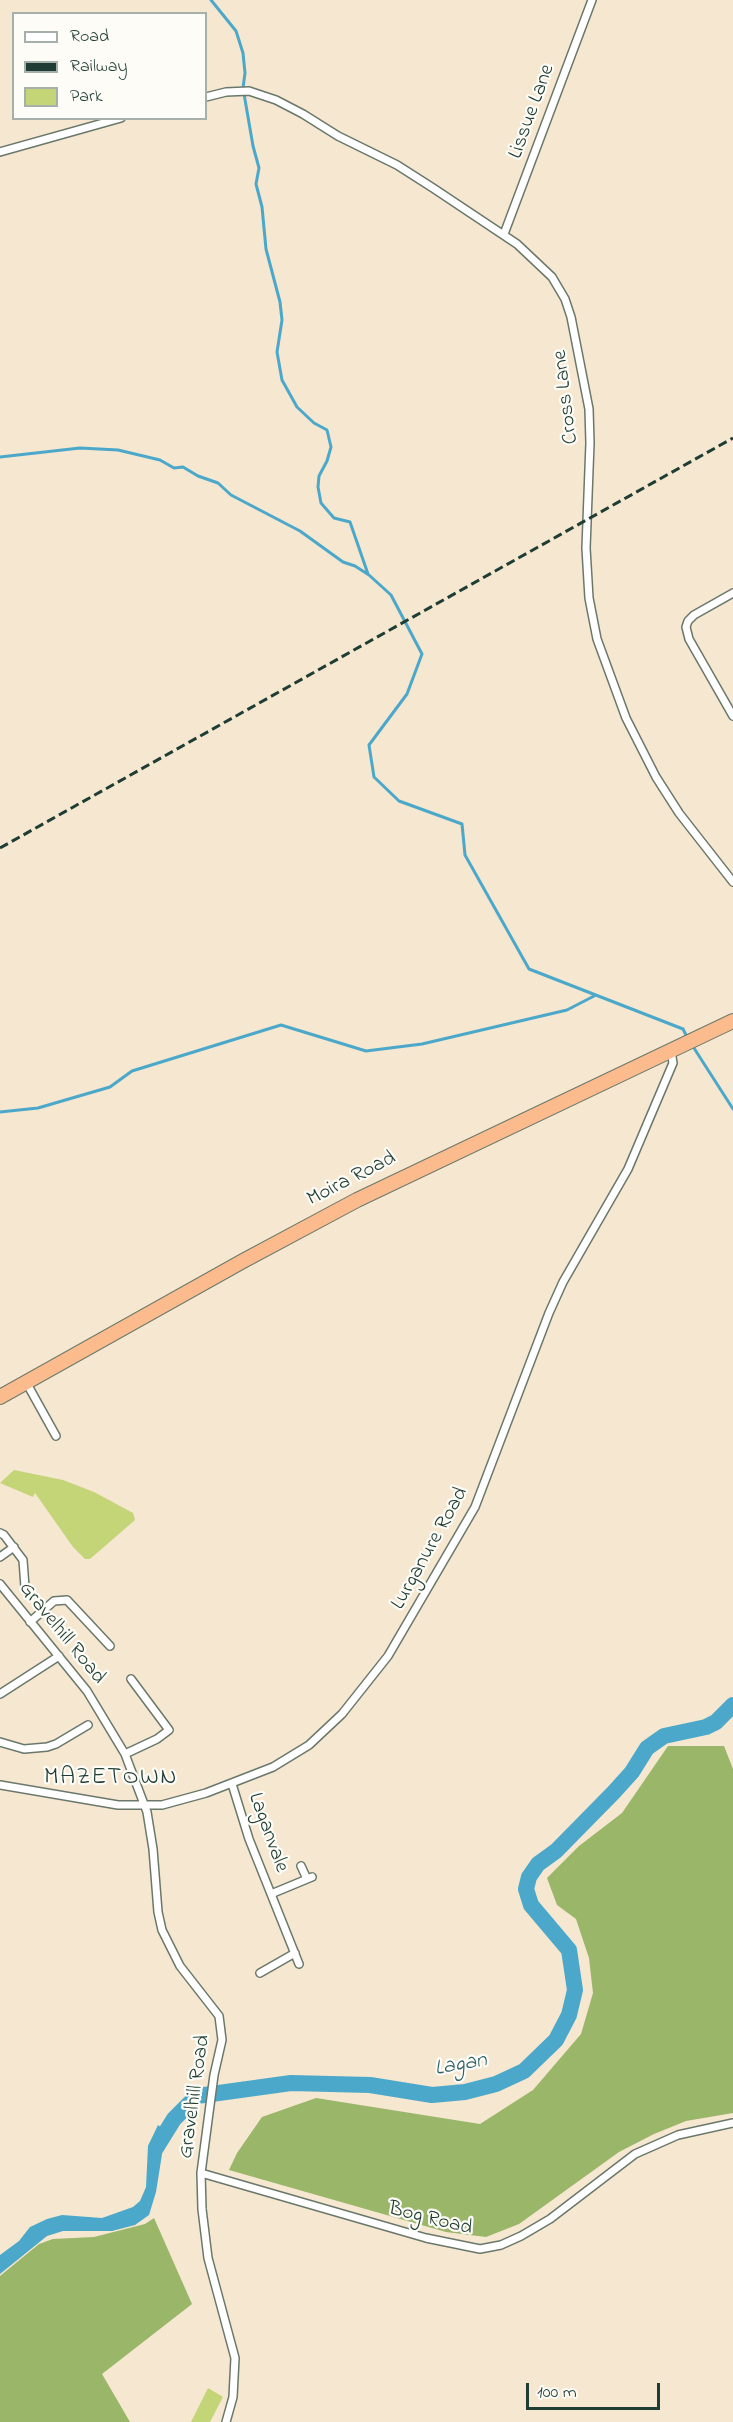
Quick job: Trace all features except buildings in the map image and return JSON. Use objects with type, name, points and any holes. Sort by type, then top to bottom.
[{"type":"highway","name":"Moira Road","points":[[0,1397],[347,1205],[447,1155],[733,1021]]},
{"type":"street","name":"Lissue Lane","points":[[504,234],[592,0]]},
{"type":"street","name":"Cross Lane","points":[[207,97],[238,90],[249,91],[276,100],[338,136],[397,165],[504,234],[531,255],[552,277],[572,317],[589,409],[590,443],[585,548],[595,633],[616,694],[639,745],[665,792],[733,882]]},
{"type":"street","points":[[0,152],[114,120]]},
{"type":"street","points":[[733,593],[694,615],[686,627],[689,639],[733,716]]},
{"type":"street","name":"Lurganure Road","points":[[0,1785],[118,1805],[145,1807],[183,1801],[273,1767],[323,1733],[388,1656],[409,1624],[483,1491],[549,1313],[563,1282],[628,1169],[673,1063],[671,1051]]},
{"type":"street","points":[[26,1382],[56,1436]]},
{"type":"street","points":[[0,1533],[23,1560],[25,1587]]},
{"type":"street","points":[[0,1557],[14,1547]]},
{"type":"street","name":"Gravelhill Road","points":[[0,1584],[98,1707],[125,1755],[145,1807],[153,1849],[158,1912],[162,1930],[180,1966],[219,2016],[222,2040],[214,2075],[201,2173],[202,2209],[208,2258],[235,2358],[234,2397],[226,2422]]},
{"type":"street","points":[[30,1622],[54,1601],[66,1600],[110,1646]]},
{"type":"street","points":[[0,1694],[59,1656]]},
{"type":"street","points":[[125,1755],[157,1739],[169,1730],[131,1679]]},
{"type":"street","points":[[0,1742],[14,1747],[47,1747],[57,1744],[88,1725]]},
{"type":"street","name":"Laganvale","points":[[232,1784],[249,1839],[300,1964]]},
{"type":"street","name":"Laganvale","points":[[271,1894],[310,1878],[302,1866]]},
{"type":"street","points":[[260,1973],[295,1953]]},
{"type":"street","name":"Bog Road","points":[[201,2173],[426,2238],[480,2248],[501,2245],[521,2236],[550,2218],[635,2154],[678,2135],[733,2123]]},
{"type":"green space","points":[[14,1470],[63,1480],[94,1492],[133,1513],[135,1520],[90,1559],[85,1559],[73,1547],[35,1493],[33,1497],[0,1483]]},
{"type":"green space","points":[[668,1746],[724,1746],[733,1769],[733,2113],[686,2121],[654,2134],[619,2152],[519,2224],[486,2237],[446,2232],[229,2170],[237,2153],[262,2117],[316,2098],[480,2124],[533,2090],[581,2034],[593,1993],[589,1958],[576,1919],[557,1905],[547,1878],[579,1846],[622,1813]]},
{"type":"green space","points":[[154,2218],[192,2304],[102,2374],[130,2422],[0,2422],[0,2276],[39,2244],[53,2239],[94,2237],[145,2224]]},
{"type":"green space","points":[[208,2388],[223,2397],[210,2422],[191,2422]]},
{"type":"water","points":[[158,2125],[170,2134],[163,2148],[156,2192],[149,2215],[135,2225],[112,2231],[63,2231],[47,2236],[0,2274],[0,2255],[19,2241],[30,2227],[62,2215],[102,2218],[133,2207],[140,2201],[146,2187],[148,2146]]},
{"type":"waterway","points":[[211,0],[236,31],[243,53],[245,73],[243,88],[259,168],[256,184],[262,207],[266,249],[280,302],[282,320],[277,352],[282,380],[297,407],[314,423],[327,430],[331,447],[319,476],[318,487],[321,503],[334,518],[350,522],[368,574]]},
{"type":"waterway","points":[[0,457],[80,448],[118,450],[160,460],[174,468],[183,467],[198,476],[218,483],[231,495],[300,531],[343,562],[369,575],[391,595],[422,654],[407,694],[369,745],[374,777],[399,801],[462,824],[465,855],[529,969],[683,1029],[687,1037]]},
{"type":"waterway","points":[[0,1112],[38,1108],[110,1087],[132,1071],[281,1025],[366,1051],[422,1044],[567,1010],[596,995]]},
{"type":"waterway","points":[[692,1045],[733,1109]]},
{"type":"waterway","name":"Lagan","points":[[156,2148],[174,2119],[197,2096],[291,2083],[370,2085],[432,2095],[465,2092],[496,2084],[524,2071],[556,2040],[569,2015],[575,1990],[569,1950],[531,1905],[526,1889],[529,1877],[538,1864],[556,1851],[614,1792],[632,1772],[647,1748],[664,1736],[706,1727],[716,1722],[733,1705]]},
{"type":"railway","points":[[0,848],[733,438]]},
{"type":"district","name":"MAZETOWN","points":[[111,1779]]}]
